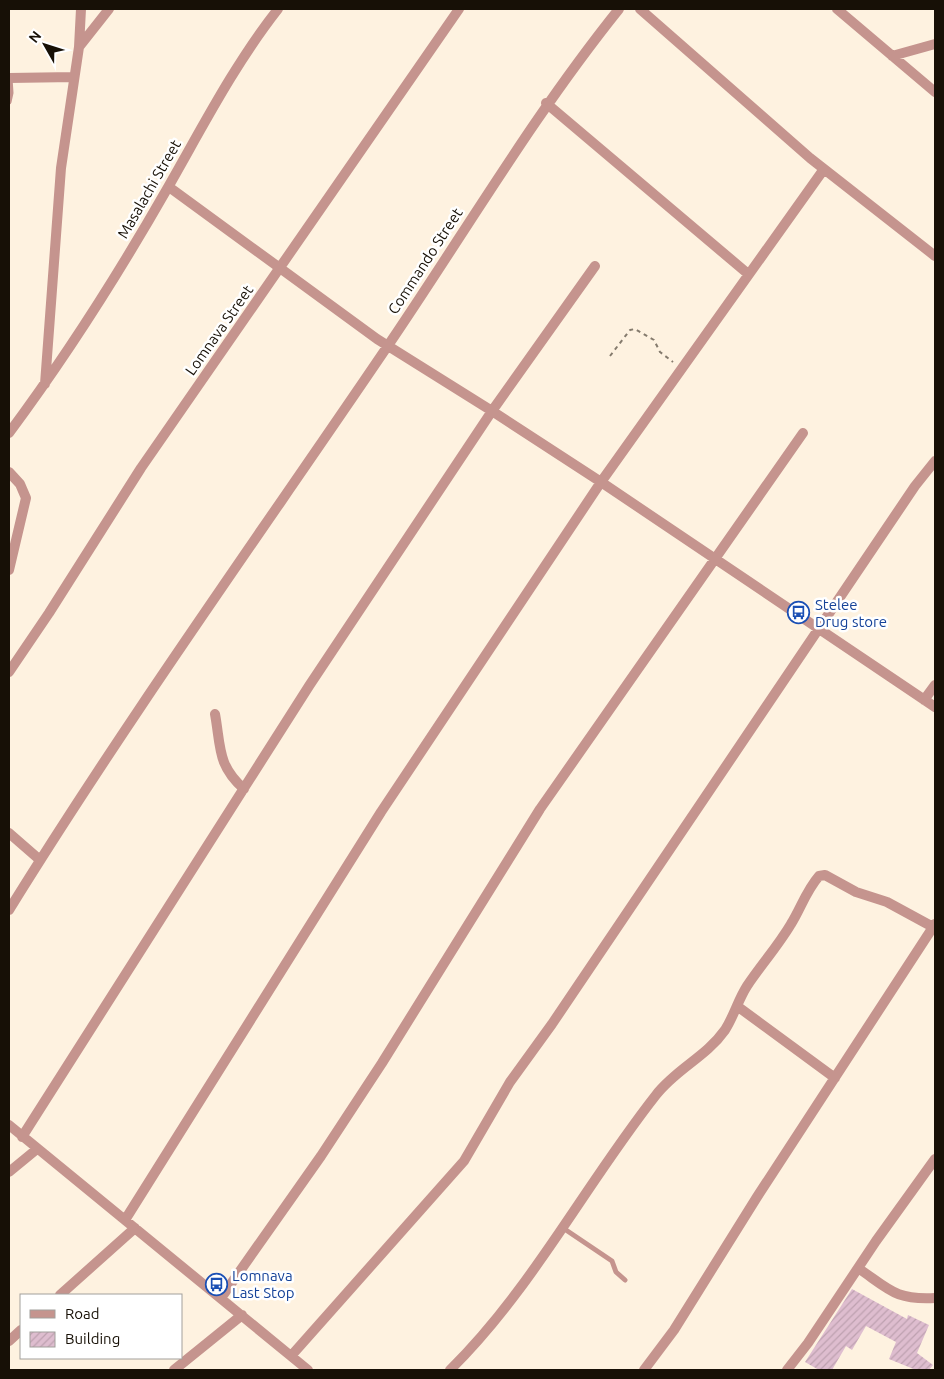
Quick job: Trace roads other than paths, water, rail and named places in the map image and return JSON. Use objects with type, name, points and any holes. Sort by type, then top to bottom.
[{"type":"street","points":[[45,385],[61,168],[79,47],[81,9]]},
{"type":"street","points":[[79,47],[109,9]]},
{"type":"street","name":"Masalachi Street","points":[[9,433],[45,385],[112,282],[239,64],[278,9]]},
{"type":"street","name":"Lomnava Street","points":[[9,672],[49,613],[141,468],[459,9]]},
{"type":"street","name":"Commando Street","points":[[9,910],[40,860],[258,532],[387,346],[546,103],[619,9]]},
{"type":"street","points":[[640,9],[824,169],[935,256]]},
{"type":"street","points":[[837,9],[935,92]]},
{"type":"street","points":[[892,56],[935,44]]},
{"type":"street","points":[[10,78],[74,77]]},
{"type":"street","points":[[546,103],[747,274]]},
{"type":"street","points":[[125,1220],[381,812],[600,482],[747,274],[824,169]]},
{"type":"street","points":[[169,186],[279,269],[387,346],[492,411],[600,482],[935,707]]},
{"type":"street","points":[[22,1137],[309,686],[492,411],[595,266]]},
{"type":"street","points":[[221,1298],[321,1156],[382,1063],[514,849],[803,433]]},
{"type":"street","points":[[291,1356],[464,1161],[510,1082],[552,1024],[817,629],[915,486],[935,461]]},
{"type":"street","points":[[9,472],[20,484],[26,498],[9,570]]},
{"type":"street","points":[[924,700],[935,684]]},
{"type":"street","points":[[216,714],[223,765],[230,776],[244,789]]},
{"type":"street","points":[[9,833],[40,860]]},
{"type":"street","points":[[450,1370],[498,1320],[657,1093],[670,1079],[709,1049],[726,1027],[749,984],[782,939],[799,910],[803,898],[822,875],[856,892],[886,902],[934,926],[696,1291],[674,1330],[644,1370]]},
{"type":"street","points":[[737,1006],[835,1078]]},
{"type":"street","points":[[9,1125],[308,1370]]},
{"type":"street","points":[[9,1172],[37,1149]]},
{"type":"street","points":[[791,1369],[858,1268],[935,1159]]},
{"type":"street","points":[[61,1294],[135,1228]]},
{"type":"street","points":[[858,1268],[902,1297],[911,1299],[935,1298]]},
{"type":"street","points":[[174,1370],[242,1315]]},
{"type":"street","points":[[9,1341],[20,1331]]},
{"type":"lane","points":[[9,102],[12,93],[10,78]]},
{"type":"lane","points":[[562,1228],[612,1261],[616,1272],[625,1280]]},
{"type":"place","name":"Stelee Drug store","points":[[799,613]]},
{"type":"place","name":"Lomnava Last Stop","points":[[216,1284]]}]
